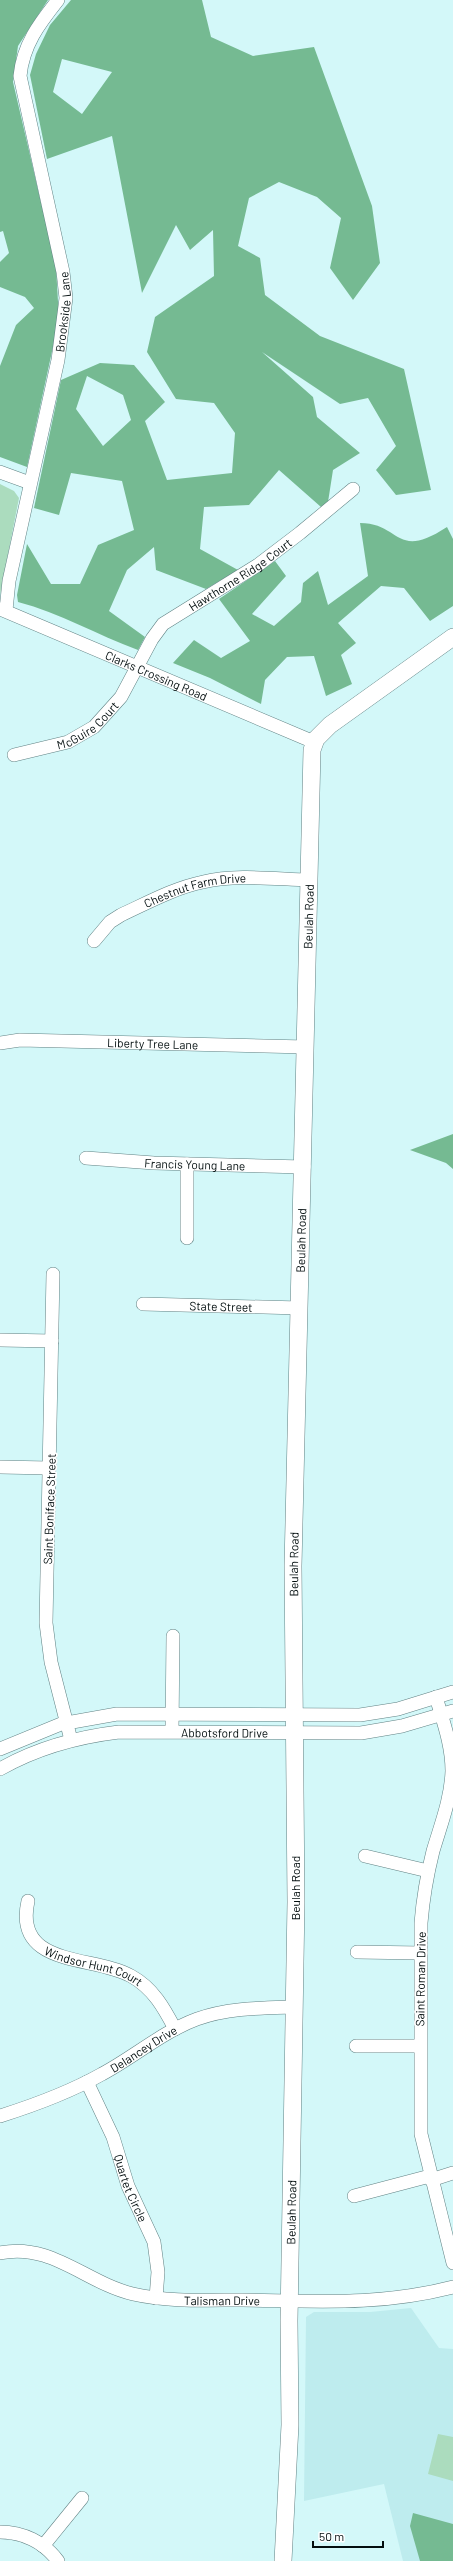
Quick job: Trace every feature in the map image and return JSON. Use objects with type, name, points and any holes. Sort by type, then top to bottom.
[{"type":"main road","points":[[314,742],[336,720],[453,637]]},
{"type":"main road","name":"Beulah Road","points":[[283,2561],[290,2424],[289,2301],[296,1902],[293,1566],[304,1167],[311,768],[314,742]]},
{"type":"street","name":"Brookside Lane","points":[[3,610],[63,334],[66,298],[63,272],[22,90],[21,69],[25,49],[31,37],[58,0]]},
{"type":"street","points":[[0,472],[30,483]]},
{"type":"street","name":"Hawthorne Ridge Court","points":[[138,667],[155,635],[163,624],[258,565],[300,533],[353,489]]},
{"type":"street","name":"Clarks Crossing Road","points":[[3,610],[314,742]]},
{"type":"street","name":"McGuire Court","points":[[14,755],[68,742],[94,727],[121,697],[138,667]]},
{"type":"street","name":"Chestnut Farm Drive","points":[[94,941],[107,926],[121,916],[197,884],[243,878],[309,880]]},
{"type":"street","name":"Liberty Tree Lane","points":[[0,1043],[20,1040],[306,1047]]},
{"type":"street","name":"Francis Young Lane","points":[[86,1158],[187,1164],[304,1167]]},
{"type":"street","points":[[187,1164],[187,1238]]},
{"type":"street","name":"Saint Boniface Street","points":[[53,1274],[47,1638],[71,1740]]},
{"type":"street","name":"State Street","points":[[143,1304],[300,1308]]},
{"type":"street","points":[[0,1340],[52,1341]]},
{"type":"street","points":[[0,1467],[50,1468]]},
{"type":"street","points":[[172,1731],[173,1636]]},
{"type":"street","name":"Abbotsford Drive","points":[[0,1749],[36,1733],[66,1723],[117,1714],[171,1713],[294,1715],[376,1713],[453,1692]]},
{"type":"street","name":"Saint Roman Drive","points":[[436,1697],[447,1713],[452,1770],[450,1809],[428,1871],[421,1923],[421,2134],[430,2178],[453,2264]]},
{"type":"street","name":"Abbotsford Drive","points":[[0,1769],[25,1756],[71,1740],[119,1732],[172,1731],[294,1733],[379,1731],[447,1713]]},
{"type":"street","points":[[365,1856],[428,1871]]},
{"type":"street","name":"Windsor Hunt Court","points":[[28,1901],[26,1910],[29,1929],[41,1946],[63,1958],[104,1966],[132,1976],[154,1994],[175,2029]]},
{"type":"street","points":[[357,1952],[421,1953]]},
{"type":"street","name":"Delancey Drive","points":[[0,2116],[87,2082],[138,2053],[175,2029],[227,2011],[293,2007]]},
{"type":"street","points":[[356,2046],[420,2046]]},
{"type":"street","name":"Quartet Circle","points":[[87,2082],[113,2137],[128,2186],[151,2235],[158,2272],[156,2298]]},
{"type":"street","points":[[354,2196],[453,2173]]},
{"type":"street","name":"Talisman Drive","points":[[0,2253],[21,2251],[47,2255],[114,2288],[156,2298],[362,2302],[393,2300],[453,2287]]},
{"type":"street","points":[[43,2546],[82,2498]]},
{"type":"street","points":[[0,2532],[25,2536],[43,2546],[58,2561]]},
{"type":"shaded area","points":[[411,2308],[439,2348],[453,2349],[453,2561],[403,2561],[384,2484],[304,2501],[306,2317],[314,2312],[370,2312]]},
{"type":"green space","points":[[0,0],[48,0],[18,46],[13,82],[56,267],[59,319],[27,467],[0,457],[0,366],[16,325],[34,308],[25,297],[0,287],[0,262],[9,253],[3,231],[0,232]]},
{"type":"green space","points":[[71,0],[202,0],[211,37],[253,56],[314,47],[372,206],[380,263],[353,300],[330,268],[341,218],[317,197],[279,182],[249,198],[238,246],[260,258],[265,295],[320,336],[404,369],[431,490],[396,495],[376,470],[396,446],[368,398],[340,404],[262,352],[313,397],[317,417],[360,453],[333,470],[328,502],[321,507],[279,470],[249,505],[204,507],[200,549],[238,570],[206,589],[156,570],[154,547],[127,570],[109,611],[145,637],[138,650],[49,612],[18,602],[17,595],[27,544],[51,584],[80,584],[98,545],[134,530],[122,481],[71,473],[59,515],[34,508],[61,380],[100,363],[134,365],[165,402],[145,421],[167,480],[232,473],[235,433],[214,403],[176,399],[147,352],[155,317],[214,276],[213,230],[190,250],[176,225],[142,293],[112,136],[47,159],[30,75],[36,54],[50,25]],"holes":[[[62,59],[112,72],[82,114],[53,92]],[[87,376],[123,395],[131,420],[103,446],[76,409]]]},
{"type":"green space","points":[[0,484],[14,491],[19,498],[0,595]]},
{"type":"green space","points":[[360,523],[384,528],[399,538],[407,541],[417,541],[430,537],[447,527],[453,539],[453,606],[430,621],[404,588],[381,586],[338,623],[356,643],[341,655],[352,684],[326,696],[314,656],[287,657],[265,680],[261,704],[210,678],[173,663],[194,640],[221,658],[250,641],[219,599],[275,561],[286,576],[252,614],[274,626],[301,602],[303,583],[318,571],[328,605],[368,576]]},
{"type":"green space","points":[[453,1134],[453,1169],[446,1163],[410,1150]]},
{"type":"green space","points":[[438,2434],[453,2437],[453,2481],[428,2474]]},
{"type":"green space","points":[[413,2513],[453,2524],[453,2561],[420,2561],[410,2526]]}]
